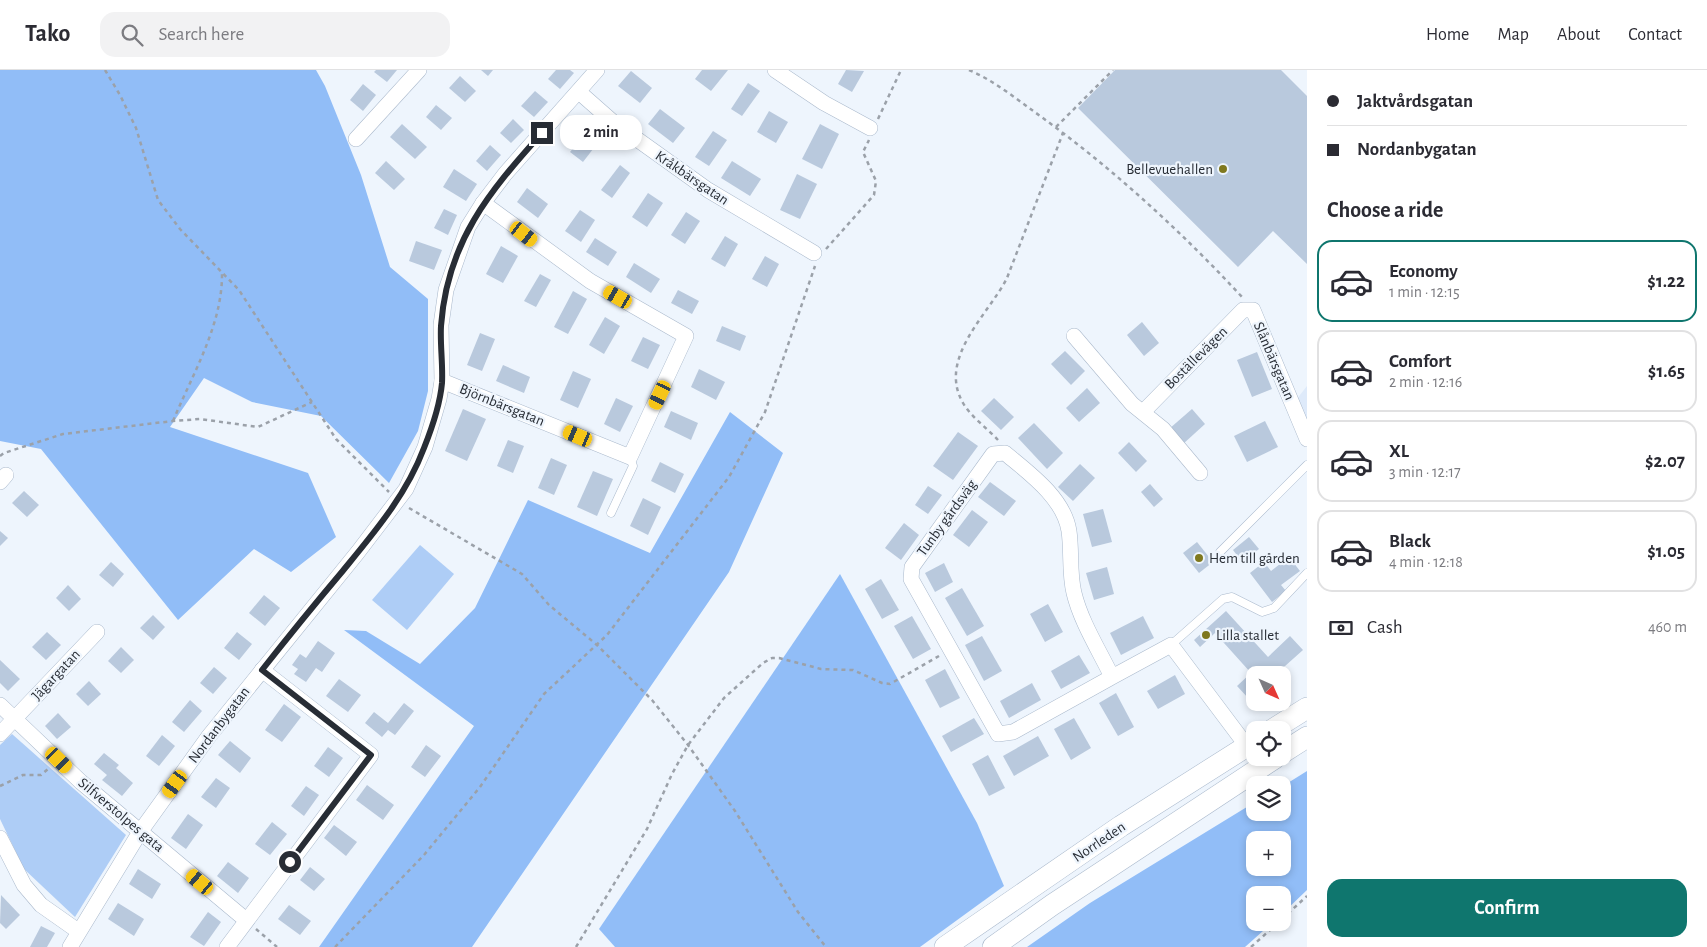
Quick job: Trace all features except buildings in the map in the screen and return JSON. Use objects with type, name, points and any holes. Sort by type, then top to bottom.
[{"type":"main road","points":[[1286,721],[1307,708]]},
{"type":"main road","points":[[1291,746],[1307,736]]},
{"type":"main road","name":"Norrleden","points":[[946,947],[1098,842],[1246,761]]},
{"type":"main road","name":"Norrleden","points":[[993,947],[1246,763]]},
{"type":"street","points":[[356,139],[419,70]]},
{"type":"street","name":"Nordanbygatan","points":[[70,947],[140,832],[209,736],[398,500],[410,482],[425,447],[439,399],[442,381],[441,325],[446,290],[468,227],[483,202],[505,174],[598,70]]},
{"type":"street","points":[[775,70],[824,102],[872,129]]},
{"type":"street","name":"Kråkbärsgatan","points":[[579,92],[620,127],[708,190],[818,256]]},
{"type":"street","points":[[483,202],[590,281],[686,336],[630,457]]},
{"type":"street","name":"Boställevägen","points":[[1143,412],[1248,310]]},
{"type":"street","name":"Slånbärsgatan","points":[[1248,310],[1307,439]]},
{"type":"street","points":[[1074,336],[1132,404],[1163,429],[1200,472]]},
{"type":"street","name":"Björnbärsgatan","points":[[442,381],[630,457]]},
{"type":"street","points":[[993,454],[1005,452],[1041,484],[1058,506],[1069,530],[1073,590],[1077,604],[1112,677]]},
{"type":"street","name":"Tunby gårdsväg","points":[[993,454],[912,567],[911,579],[998,734],[1012,732],[1171,645]]},
{"type":"street","name":"Jägargatan","points":[[0,734],[97,632]]},
{"type":"street","points":[[1171,645],[1246,739]]},
{"type":"street","points":[[227,947],[371,755],[262,670]]},
{"type":"street","name":"Silfverstolpes gata","points":[[0,705],[140,832],[246,920]]},
{"type":"street","points":[[0,838],[24,884],[41,905],[78,931]]},
{"type":"lane","points":[[611,513],[633,466],[630,457]]},
{"type":"lane","points":[[1220,552],[1307,464]]},
{"type":"lane","points":[[1171,645],[1223,599],[1232,597],[1262,612],[1274,608],[1307,573]]},
{"type":"path","points":[[105,70],[136,128],[158,200],[180,229],[222,270],[244,297],[347,452],[377,483],[398,500],[522,574],[549,604],[597,645],[652,700],[688,745],[735,811],[798,912],[826,947]]},
{"type":"path","points":[[335,947],[424,855],[480,787],[544,694],[597,645],[713,499],[748,445],[778,378],[818,256],[874,195],[876,181],[863,152],[872,129],[901,70]]},
{"type":"path","points":[[969,70],[999,87],[1063,133],[1132,188],[1219,272],[1244,300],[1248,310]]},
{"type":"path","points":[[1056,128],[1113,70]]},
{"type":"path","points":[[993,454],[998,440],[964,405],[956,381],[957,369],[972,329],[1000,293],[1007,278],[1063,133]]},
{"type":"path","points":[[173,421],[215,322],[222,292],[222,270]]},
{"type":"path","points":[[0,456],[4,453],[63,434],[173,421],[200,419],[258,426],[312,402]]},
{"type":"path","points":[[576,947],[647,829],[672,774],[688,745],[724,698],[763,663],[772,658],[821,669],[852,670],[882,683],[890,684],[950,649]]},
{"type":"path","points":[[0,786],[24,775],[41,775],[59,760]]},
{"type":"path","points":[[1291,911],[1307,896]]},
{"type":"path","points":[[246,920],[277,947]]},
{"type":"path","points":[[1251,947],[1269,931]]},
{"type":"shaded area","points":[[0,70],[316,70],[325,86],[361,175],[390,267],[428,299],[428,391],[418,431],[389,483],[321,416],[252,402],[204,378],[170,427],[308,473],[336,537],[291,572],[254,549],[178,620],[41,449],[0,441]]},
{"type":"shaded area","points":[[1307,386],[1307,427],[1296,400]]},
{"type":"shaded area","points":[[730,412],[783,453],[729,572],[472,947],[319,947],[474,726],[344,630],[366,631],[420,664],[475,608],[528,500],[650,553]]},
{"type":"shaded area","points":[[420,545],[454,574],[407,630],[372,600]]},
{"type":"shaded area","points":[[840,574],[977,823],[1004,886],[920,947],[615,947],[599,929]]},
{"type":"shaded area","points":[[12,734],[126,835],[75,917],[24,869],[0,819],[0,745]]},
{"type":"shaded area","points":[[1307,771],[1307,890],[1291,905],[1291,886],[1246,886],[1246,931],[1263,931],[1245,947],[1027,947],[1090,903],[1246,808],[1246,821],[1291,821],[1291,781]]},
{"type":"place","name":"Bellevuehallen","points":[[1223,169]]},
{"type":"place","name":"Hem till gården","points":[[1199,558]]},
{"type":"place","name":"Lilla stallet","points":[[1206,635]]},
{"type":"route","points":[[290,862],[371,755],[262,670],[358,552],[406,489],[425,447],[439,399],[442,381],[441,325],[446,290],[468,227],[483,202],[505,174],[542,133]]}]
